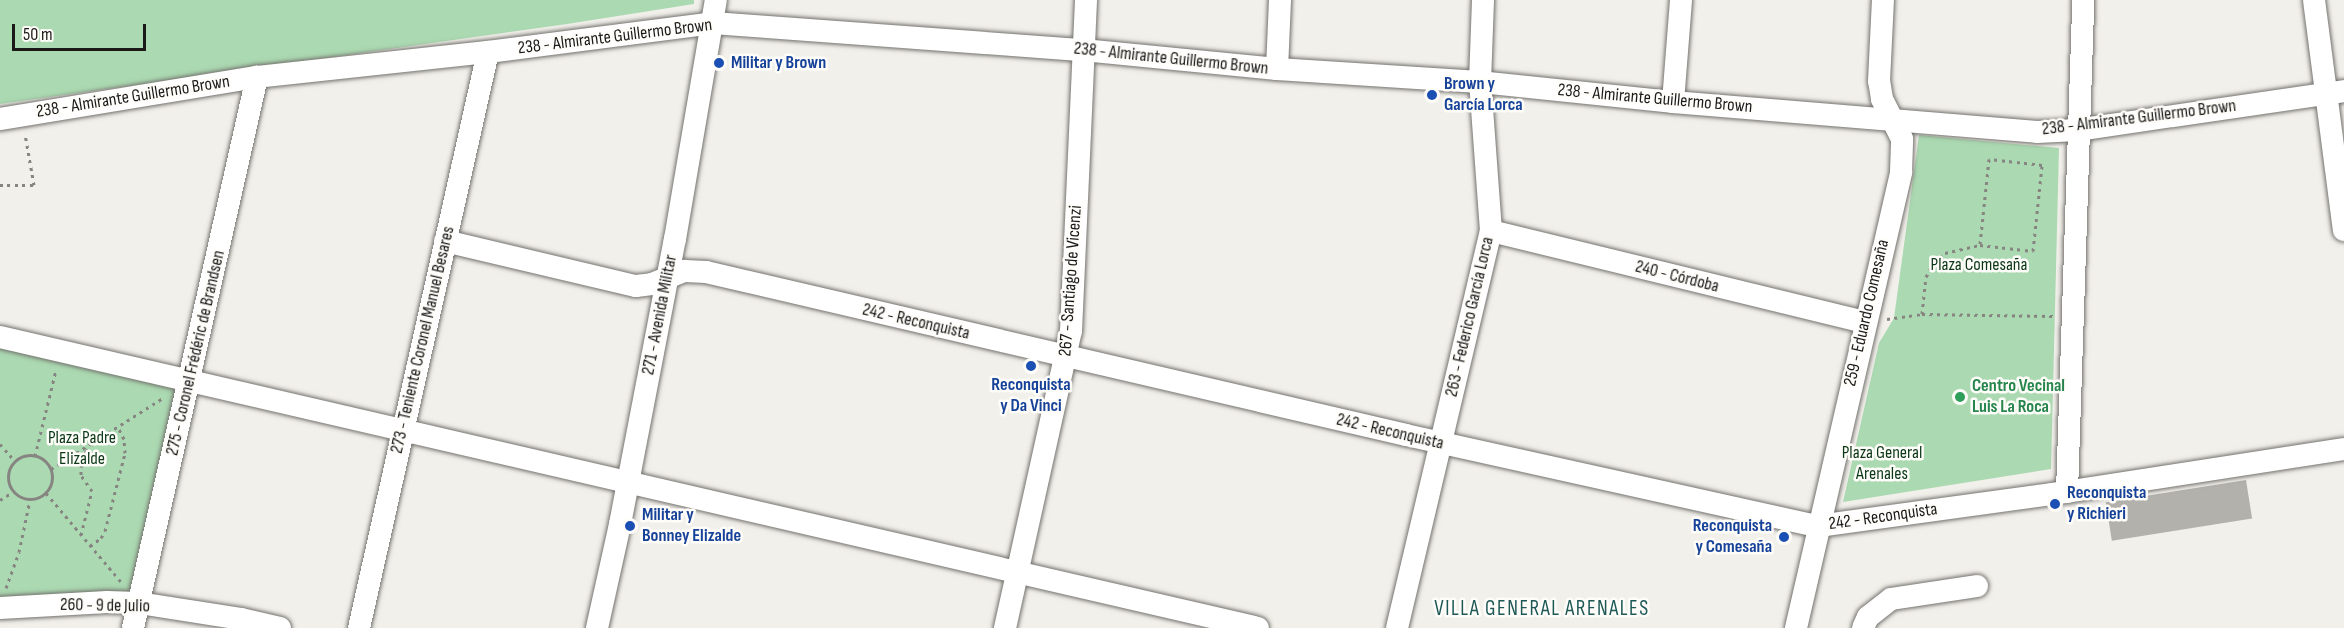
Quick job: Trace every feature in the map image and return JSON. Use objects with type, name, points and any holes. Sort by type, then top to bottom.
[{"type":"street","name":"271 - Avenida Militar","points":[[597,628],[667,278],[716,0]]},
{"type":"street","name":"267 - Santiago de Vicenzi","points":[[1005,628],[1067,358],[1071,331],[1086,0]]},
{"type":"street","points":[[1277,69],[1281,0]]},
{"type":"street","name":"263 - Federico García Lorca","points":[[1397,628],[1491,231],[1480,82],[1483,0]]},
{"type":"street","points":[[1673,102],[1681,0]]},
{"type":"street","name":"259 - Eduardo Comesaña","points":[[1796,628],[1864,322],[1901,172],[1902,139],[1882,99],[1879,81],[1883,0]]},
{"type":"street","points":[[2067,492],[2083,0]]},
{"type":"street","points":[[2314,0],[2336,93],[2344,230]]},
{"type":"street","name":"238 - Almirante Guillermo Brown","points":[[11,118],[257,77],[488,52],[712,23],[1083,50],[1277,69],[1480,82],[1673,102],[2037,132],[2077,130],[2336,93]]},
{"type":"street","name":"273 - Teniente Coronel Manuel Besares","points":[[359,628],[488,52]]},
{"type":"street","name":"275 - Coronel Frédéric de Brandsen","points":[[133,628],[257,77]]},
{"type":"street","name":"240 - Córdoba","points":[[1491,231],[1864,322]]},
{"type":"street","name":"242 - Reconquista","points":[[445,241],[636,286],[652,284],[686,272],[706,272],[1067,358],[1818,526],[2067,492],[2344,448]]},
{"type":"street","points":[[0,337],[1258,628]]},
{"type":"street","points":[[1863,628],[1868,617],[1891,599],[1977,586]]},
{"type":"street","name":"260 - 9 de Julio","points":[[2,601],[139,603],[241,619],[280,628]]},
{"type":"path","points":[[0,185],[34,184],[11,118]]},
{"type":"path","points":[[1922,314],[1926,277],[1934,262],[1952,250],[1980,245],[2033,251],[2042,165],[1989,159],[1980,245]]},
{"type":"path","points":[[1864,322],[1922,314],[2072,316]]},
{"type":"path","points":[[35,456],[61,351]]},
{"type":"path","points":[[51,469],[190,381]]},
{"type":"path","points":[[90,546],[101,538],[105,531],[125,453],[124,439],[118,427]]},
{"type":"path","points":[[81,535],[92,491],[81,475],[81,467],[86,451],[95,441]]},
{"type":"path","points":[[0,444],[15,462]]},
{"type":"path","points":[[26,456],[35,456],[45,461],[51,469],[51,484],[46,493],[30,500],[13,492],[8,476],[15,462],[26,456]]},
{"type":"path","points":[[0,500],[13,492]]},
{"type":"path","points":[[46,493],[139,603]]},
{"type":"path","points":[[2,601],[20,552],[30,500]]},
{"type":"green space","points":[[0,0],[694,0],[694,4],[0,104]]},
{"type":"green space","points":[[1919,135],[2059,148],[2051,469],[1843,502],[1879,343],[1894,318]]},
{"type":"green space","name":"Plaza Padre Elizalde","points":[[0,346],[182,386],[132,593],[0,597]]},
{"type":"building","points":[[2246,480],[2252,519],[2112,541],[2106,502]]},
{"type":"place","name":"Militar y Brown","points":[[719,63]]},
{"type":"place","name":"Brown y García Lorca","points":[[1432,95]]},
{"type":"place","name":"Reconquista y Da Vinci","points":[[1031,366]]},
{"type":"place","name":"Centro Vecinal Luis La Roca","points":[[1960,397]]},
{"type":"place","name":"Reconquista y Richieri","points":[[2055,504]]},
{"type":"place","name":"Militar y Bonney Elizalde","points":[[630,526]]},
{"type":"place","name":"Reconquista y Comesaña","points":[[1784,537]]},
{"type":"district","name":"VILLA GENERAL ARENALES","points":[[1542,609]]},
{"type":"park label","name":"Plaza Comesaña","points":[[1979,265]]},
{"type":"park label","name":"Plaza General Arenales","points":[[1882,464]]}]
